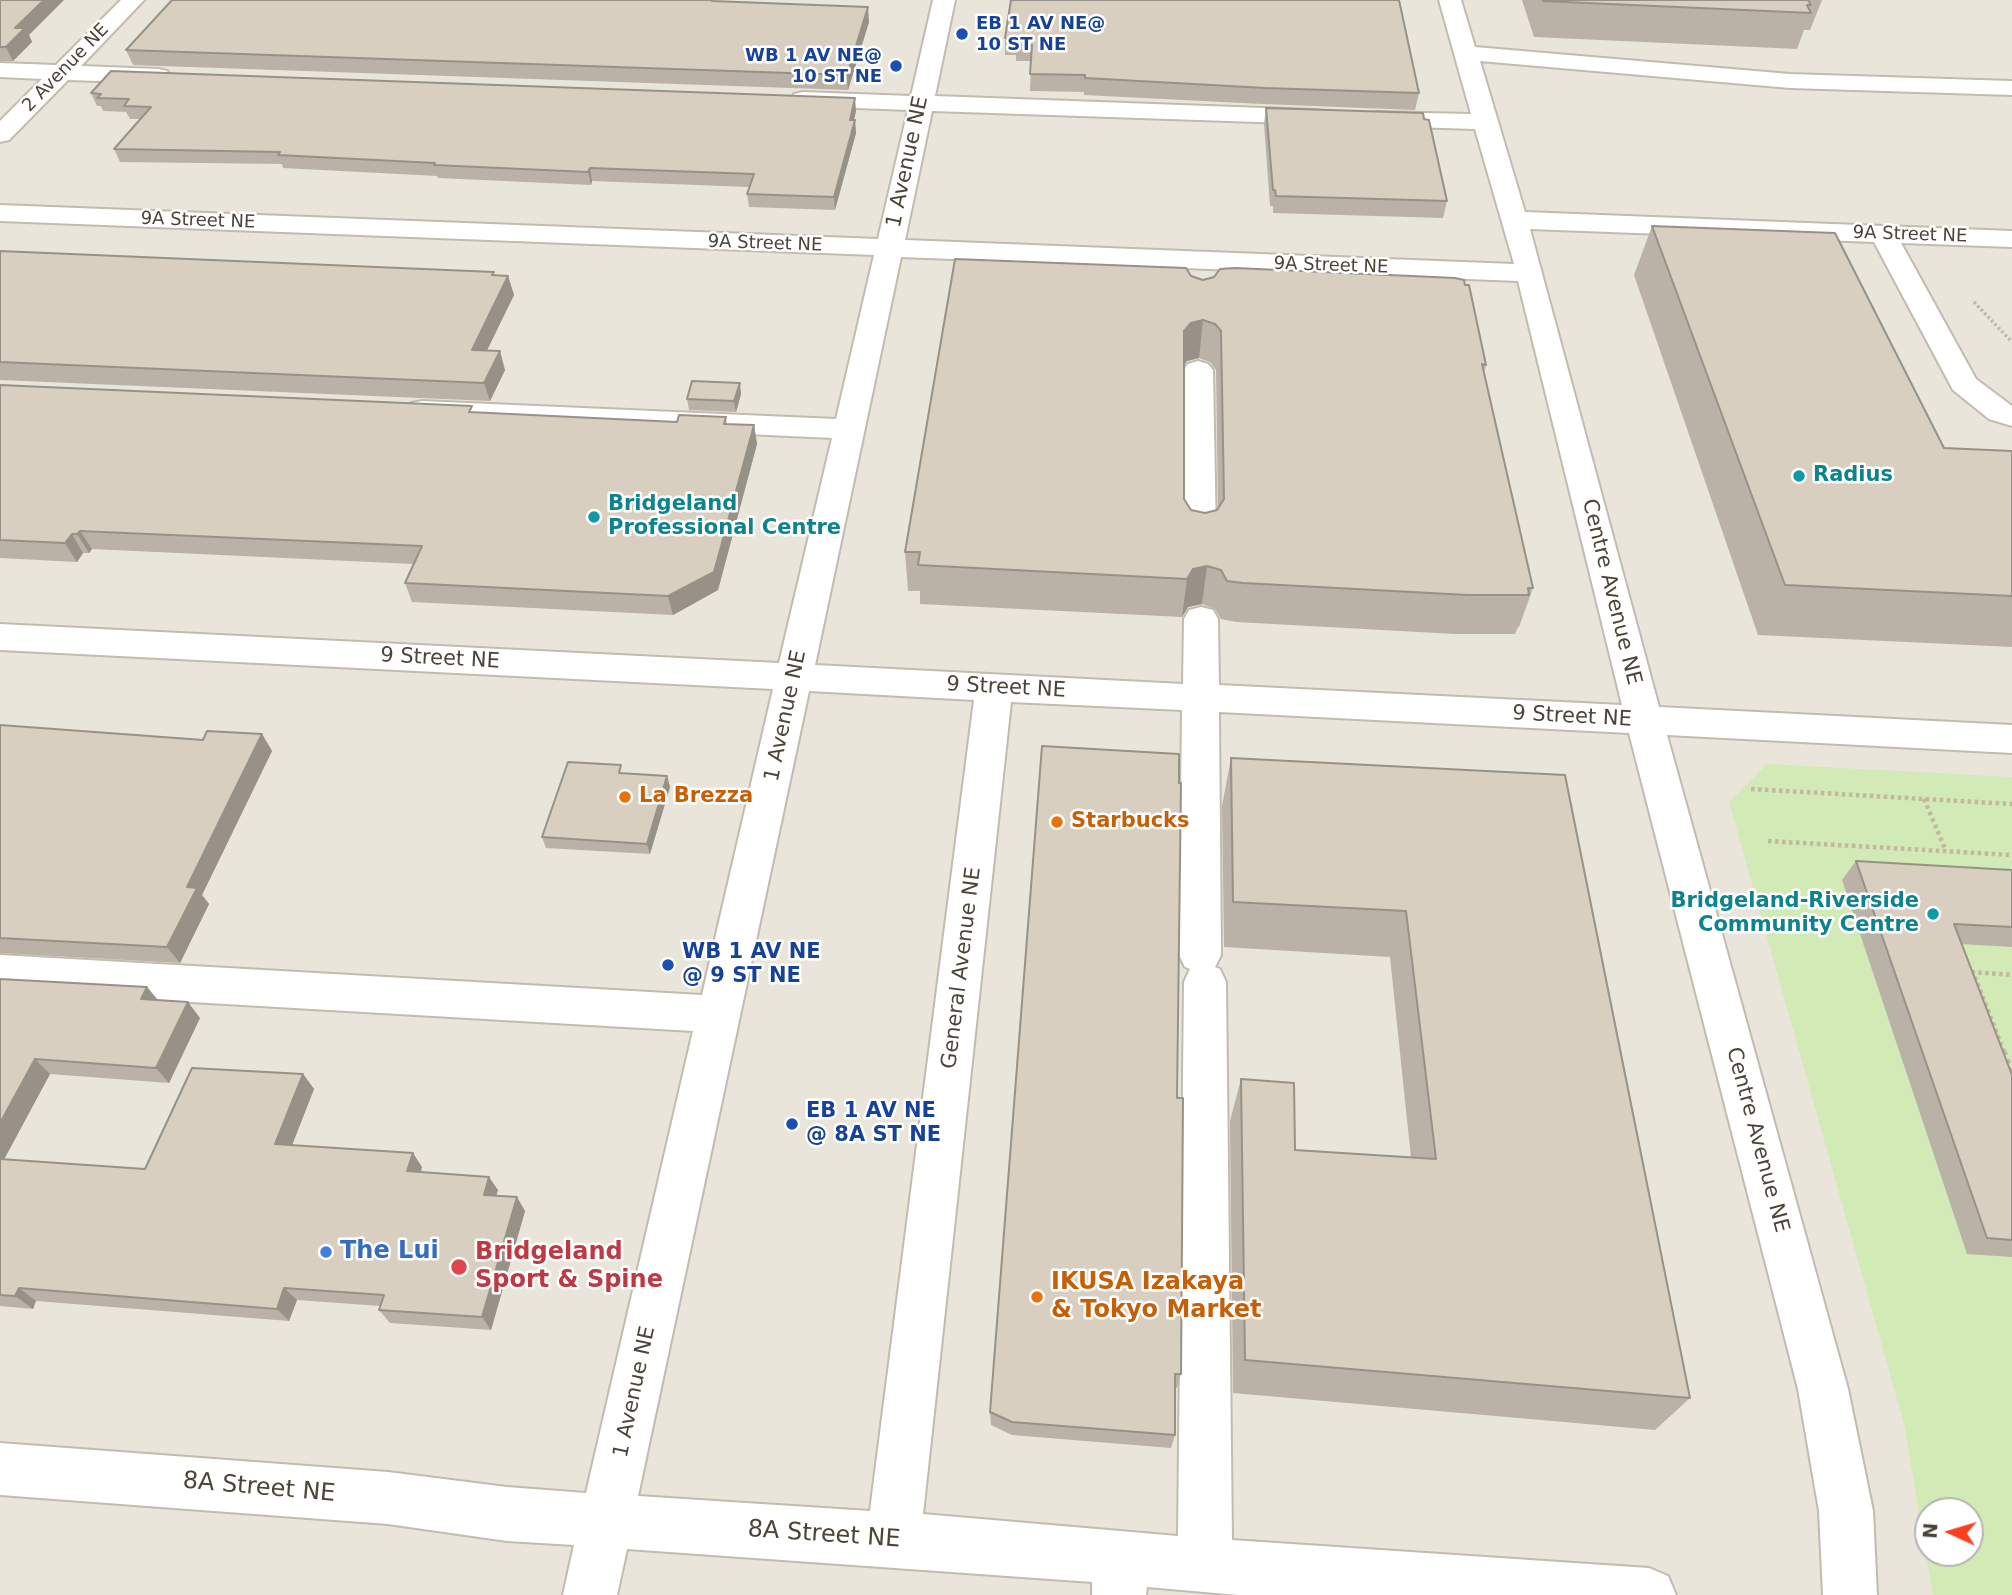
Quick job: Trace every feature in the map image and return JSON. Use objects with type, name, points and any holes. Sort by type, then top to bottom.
[{"type":"street","name":"2 Avenue NE","points":[[0,135],[133,0]]},
{"type":"street","name":"1 Avenue NE","points":[[590,1595],[717,1014],[796,678],[944,0]]},
{"type":"street","name":"Centre Avenue NE","points":[[1450,0],[1530,274],[1644,720],[1823,1389],[1846,1511],[1850,1595]]},
{"type":"street","points":[[1465,53],[1790,81],[2012,88]]},
{"type":"street","points":[[0,70],[179,77]]},
{"type":"street","points":[[774,98],[1484,122]]},
{"type":"street","name":"9A Street NE","points":[[0,213],[1530,274]]},
{"type":"street","name":"9A Street NE","points":[[1514,220],[2012,239]]},
{"type":"street","points":[[1883,234],[1964,384],[2000,412],[2012,417]]},
{"type":"street","points":[[1199,261],[1199,291]]},
{"type":"street","points":[[1198,370],[1199,538]]},
{"type":"street","points":[[400,409],[849,429]]},
{"type":"street","points":[[1200,619],[1205,1565]]},
{"type":"street","name":"9 Street NE","points":[[0,636],[2012,739]]},
{"type":"street","name":"General Avenue NE","points":[[893,1539],[994,687]]},
{"type":"street","points":[[0,973],[717,1014]]},
{"type":"street","name":"8A Street NE","points":[[0,1469],[374,1497],[507,1514],[893,1539],[1119,1576],[1205,1565],[1649,1595]]},
{"type":"path","points":[[1751,789],[2012,804]]},
{"type":"path","points":[[1924,799],[1946,851]]},
{"type":"path","points":[[1768,841],[2012,855]]},
{"type":"path","points":[[2012,975],[1973,972],[2012,1072]]},
{"type":"shaded area","points":[[0,0],[2012,0],[2012,1595],[0,1595]]},
{"type":"green space","points":[[1767,764],[2012,777],[2012,1595],[1933,1595],[1928,1567],[1984,1567],[1984,1497],[1916,1497],[1904,1424],[1729,802]]},
{"type":"building","points":[[0,0],[44,0],[15,28],[25,28],[6,47],[0,47]]},
{"type":"building","points":[[172,0],[712,0],[868,7],[847,75],[126,50]]},
{"type":"building","points":[[1011,0],[1399,0],[1419,93],[1265,88],[1085,78],[1085,75],[1030,74],[1032,45],[1016,45],[1018,39],[1005,38]]},
{"type":"building","points":[[1808,0],[1811,13],[1543,1]]},
{"type":"building","points":[[111,71],[855,98],[850,120],[855,120],[834,197],[747,194],[754,174],[590,168],[588,172],[278,155],[280,152],[114,149],[151,107],[124,106],[129,99],[97,98],[101,94],[91,93]]},
{"type":"building","points":[[1266,108],[1423,113],[1424,119],[1429,120],[1447,201],[1276,196],[1273,190]]},
{"type":"building","name":"Radius","points":[[1652,226],[1835,233],[1944,448],[2012,451],[2012,596],[1785,585]]},
{"type":"building","points":[[0,251],[494,272],[492,275],[508,276],[472,350],[500,351],[484,383],[0,362]]},
{"type":"building","points":[[955,259],[1186,268],[1191,276],[1203,280],[1214,277],[1220,269],[1235,268],[1455,278],[1464,280],[1465,285],[1469,285],[1486,365],[1482,364],[1533,588],[1528,588],[1529,595],[1468,595],[1243,583],[1227,581],[1221,570],[1207,566],[1193,569],[1187,579],[918,565],[920,552],[905,552]],"holes":[[[1203,320],[1215,324],[1221,331],[1224,499],[1217,510],[1205,513],[1191,510],[1184,499],[1184,331],[1191,323]]]},
{"type":"building","points":[[692,381],[740,383],[734,401],[687,399]]},
{"type":"building","points":[[0,385],[472,406],[469,412],[677,422],[679,415],[726,417],[724,424],[754,425],[714,572],[668,596],[405,583],[422,546],[80,531],[72,534],[65,543],[0,540]]},
{"type":"building","points":[[0,725],[203,740],[207,731],[262,734],[187,887],[197,888],[167,947],[0,938]]},
{"type":"building","points":[[1042,746],[1179,754],[1181,783],[1177,1098],[1183,1098],[1181,1374],[1175,1374],[1175,1435],[1012,1422],[990,1412]]},
{"type":"building","points":[[1231,758],[1565,775],[1690,1398],[1245,1360],[1241,1079],[1294,1083],[1295,1150],[1436,1159],[1406,911],[1233,902]]},
{"type":"building","points":[[568,762],[621,765],[619,773],[667,776],[647,844],[542,837]]},
{"type":"building","points":[[1856,861],[2012,870],[2012,927],[1954,924],[2012,1075],[2012,1240],[1987,1238]]},
{"type":"building","points":[[0,979],[147,987],[141,999],[188,1002],[156,1068],[35,1059],[0,1123]]},
{"type":"building","points":[[192,1068],[303,1074],[275,1144],[413,1153],[407,1171],[489,1177],[484,1195],[517,1197],[482,1317],[379,1310],[384,1295],[284,1288],[277,1309],[19,1288],[15,1296],[0,1295],[0,1159],[145,1169]]},
{"type":"place","name":"EB 1 AV NE@ 10 ST NE","points":[[962,34]]},
{"type":"place","name":"WB 1 AV NE@ 10 ST NE","points":[[896,66]]},
{"type":"place","name":"Radius","points":[[1799,476]]},
{"type":"place","name":"Bridgeland Professional Centre","points":[[594,517]]},
{"type":"place","name":"La Brezza","points":[[625,797]]},
{"type":"place","name":"Starbucks","points":[[1057,822]]},
{"type":"place","name":"Bridgeland-Riverside Community Centre","points":[[1933,914]]},
{"type":"place","name":"WB 1 AV NE @ 9 ST NE","points":[[668,965]]},
{"type":"place","name":"EB 1 AV NE @ 8A ST NE","points":[[792,1124]]},
{"type":"place","name":"The Lui","points":[[326,1252]]},
{"type":"place","name":"Bridgeland Sport & Spine","points":[[459,1267]]},
{"type":"place","name":"IKUSA Izakaya & Tokyo Market","points":[[1037,1297]]}]
